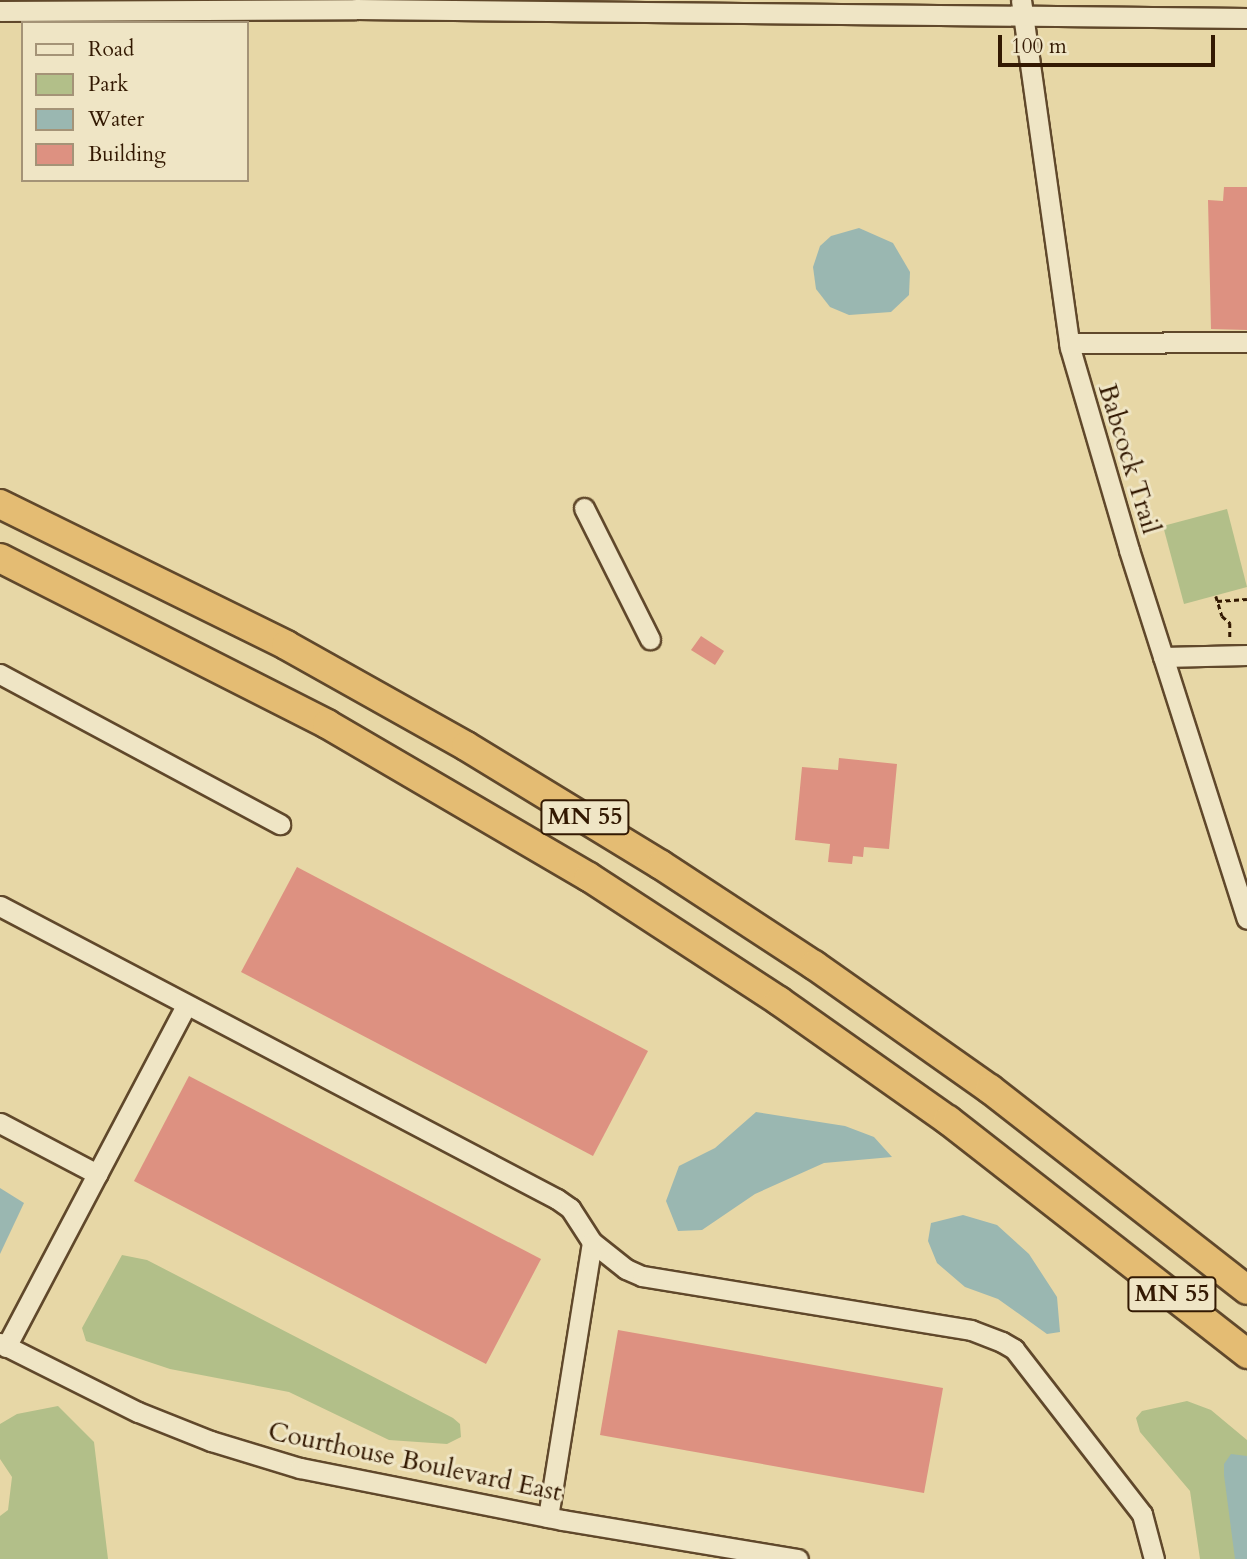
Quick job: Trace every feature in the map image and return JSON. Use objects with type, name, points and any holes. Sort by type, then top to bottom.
[{"type":"highway","name":"MN 55","points":[[0,503],[286,645],[557,800],[860,996],[1130,1196],[1247,1290]]},
{"type":"highway","name":"MN 55","points":[[0,558],[327,724],[589,877],[839,1041],[1098,1234],[1247,1354]]},
{"type":"highway","points":[[1130,1196],[1247,1277]]},
{"type":"highway","points":[[1098,1234],[1247,1371]]},
{"type":"street","points":[[0,11],[29,5],[1022,8],[1247,18]]},
{"type":"street","name":"Babcock Trail","points":[[1022,8],[1069,342],[1163,657],[1247,919]]},
{"type":"street","points":[[1069,342],[1247,342]]},
{"type":"street","points":[[584,508],[650,639]]},
{"type":"street","points":[[1163,657],[1239,655]]},
{"type":"street","points":[[0,674],[280,824]]},
{"type":"street","points":[[0,906],[557,1199],[570,1208],[592,1242],[626,1269],[642,1276],[971,1330],[1002,1342],[1014,1349],[1142,1514],[1154,1559]]},
{"type":"street","points":[[3,1345],[186,1004]]},
{"type":"street","points":[[0,1123],[97,1174]]},
{"type":"street","points":[[548,1517],[581,1291],[592,1242]]},
{"type":"street","name":"Courthouse Boulevard East","points":[[3,1345],[138,1412],[259,1457],[342,1479],[798,1559]]},
{"type":"path","points":[[1216,596],[1230,623],[1239,655]]},
{"type":"path","points":[[1217,601],[1247,598]]},
{"type":"green space","points":[[1227,509],[1247,587],[1184,604],[1163,526]]},
{"type":"green space","points":[[122,1255],[147,1260],[453,1418],[460,1424],[461,1437],[447,1444],[389,1440],[289,1392],[170,1369],[86,1341],[82,1328]]},
{"type":"green space","points":[[1187,1401],[1211,1410],[1247,1440],[1247,1559],[1200,1559],[1190,1491],[1140,1432],[1136,1418],[1142,1411]]},
{"type":"green space","points":[[58,1406],[94,1442],[108,1559],[0,1559],[0,1516],[8,1510],[12,1477],[0,1459],[0,1424],[17,1414]]},
{"type":"water","points":[[859,228],[893,243],[910,272],[909,295],[891,312],[849,315],[830,307],[816,289],[813,267],[820,246],[831,236]]},
{"type":"water","points":[[756,1112],[845,1126],[874,1137],[892,1157],[824,1163],[755,1194],[702,1230],[678,1231],[666,1201],[679,1166],[715,1148]]},
{"type":"water","points":[[0,1188],[24,1203],[0,1254]]},
{"type":"water","points":[[963,1215],[997,1225],[1029,1254],[1057,1297],[1060,1332],[1047,1334],[998,1299],[965,1287],[937,1263],[928,1241],[931,1223]]},
{"type":"water","points":[[1231,1454],[1247,1456],[1247,1559],[1235,1559],[1224,1475],[1224,1464]]},
{"type":"building","points":[[1224,187],[1247,187],[1247,330],[1211,329],[1208,200],[1223,201]]},
{"type":"building","points":[[701,636],[724,651],[715,665],[691,650]]},
{"type":"building","points":[[839,758],[897,764],[889,849],[864,847],[863,857],[853,856],[852,864],[828,862],[830,844],[795,840],[802,767],[838,770]]},
{"type":"building","points":[[297,867],[648,1051],[593,1156],[241,972]]},
{"type":"building","points":[[189,1076],[541,1259],[486,1364],[134,1181]]},
{"type":"building","points":[[618,1330],[943,1388],[924,1493],[600,1435]]}]
